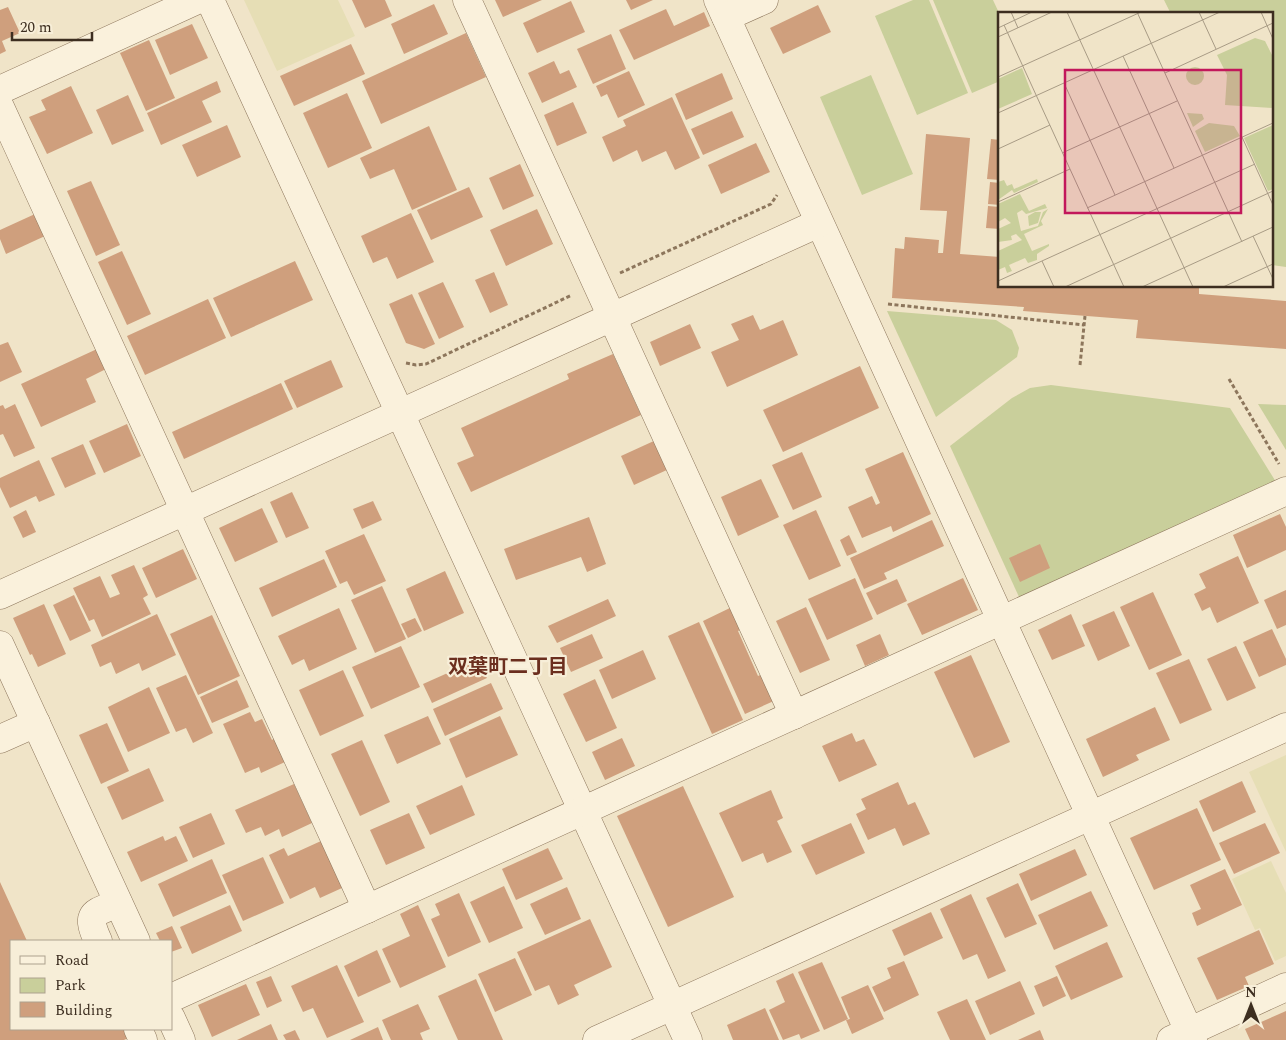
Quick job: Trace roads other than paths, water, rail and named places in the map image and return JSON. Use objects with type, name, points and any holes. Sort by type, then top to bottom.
[{"type":"street","points":[[0,90],[197,0]]},
{"type":"street","points":[[210,0],[688,1040]]},
{"type":"street","points":[[467,0],[794,715]]},
{"type":"street","points":[[764,0],[722,9],[1091,816],[1185,1037],[1286,987]]},
{"type":"street","points":[[0,107],[367,909]]},
{"type":"street","points":[[0,595],[820,223]]},
{"type":"street","points":[[172,998],[1002,620],[1284,480]]},
{"type":"street","points":[[0,646],[136,940]]},
{"type":"street","points":[[0,739],[36,723]]},
{"type":"street","points":[[597,1040],[1286,727]]},
{"type":"street","points":[[98,940],[92,926],[92,918],[95,914],[118,903]]},
{"type":"street","points":[[172,1020],[181,1040]]},
{"type":"district","name":"双葉町二丁目","points":[[508,667]]}]
